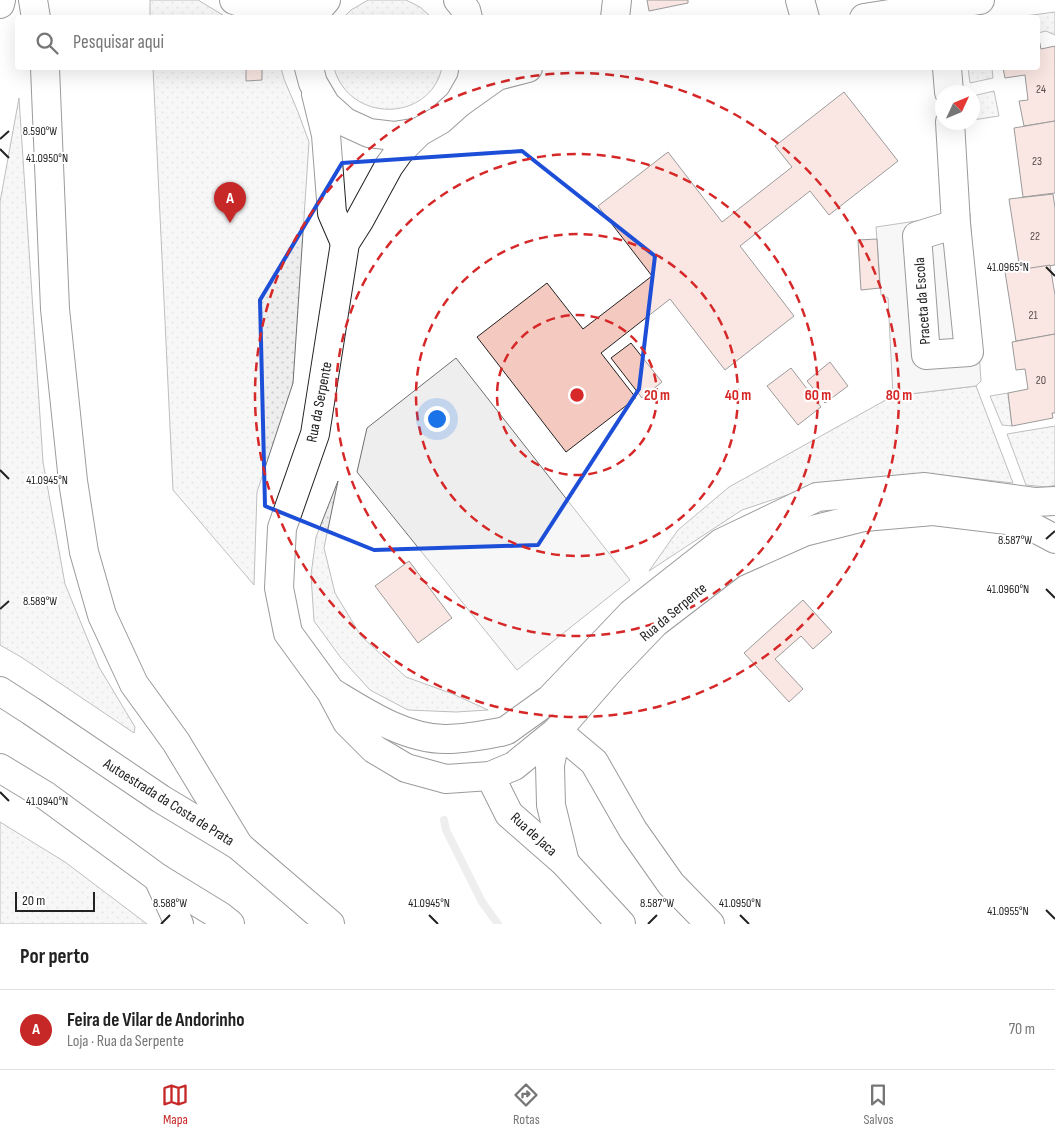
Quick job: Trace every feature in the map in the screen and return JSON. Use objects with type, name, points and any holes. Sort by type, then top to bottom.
[{"type":"main road","points":[[0,4],[1,0]]},
{"type":"main road","points":[[33,0],[36,15]]},
{"type":"main road","points":[[234,0],[272,15]]},
{"type":"main road","points":[[615,15],[617,0]]},
{"type":"main road","points":[[800,0],[804,15]]},
{"type":"main road","points":[[898,15],[944,11],[980,0]]},
{"type":"main road","points":[[281,15],[320,8]]},
{"type":"main road","points":[[45,70],[55,309],[73,480],[84,552],[102,615],[134,684],[176,742],[239,846]]},
{"type":"main road","points":[[459,103],[471,82],[474,70]]},
{"type":"main road","points":[[311,75],[326,105],[345,122],[368,133],[394,136],[419,132],[440,120],[459,103],[497,76],[520,70]]},
{"type":"main road","points":[[947,70],[948,85]]},
{"type":"main road","points":[[311,75],[326,135],[332,213],[345,243]]},
{"type":"main road","points":[[950,130],[956,224]]},
{"type":"main road","name":"Rua da Serpente","points":[[419,132],[399,152],[389,166],[345,243],[315,434],[282,528],[279,588],[288,633],[331,692],[347,722],[374,749],[406,768],[446,780],[490,776],[514,766],[557,731],[610,670],[655,623],[732,564],[804,532],[864,517],[933,511],[1023,522],[1055,539]]},
{"type":"main road","name":"Rua da Serpente","points":[[331,692],[382,722],[418,735],[445,739],[501,732],[507,730],[550,699],[632,613],[721,543],[817,497],[925,487],[1036,502],[1055,501]]},
{"type":"main road","name":"Autoestrada da Costa de Prata","points":[[0,692],[161,799],[239,846],[330,924]]},
{"type":"main road","points":[[557,731],[594,762],[633,830],[671,884],[710,924]]},
{"type":"main road","name":"Rua de Jaca","points":[[557,731],[550,765],[551,805],[565,863]]},
{"type":"main road","points":[[490,776],[501,732]]},
{"type":"main road","name":"Rua de Jaca","points":[[445,739],[490,776],[509,814],[565,863],[621,924]]},
{"type":"main road","points":[[0,768],[46,796],[158,878],[230,924]]},
{"type":"main road","points":[[158,878],[179,924]]},
{"type":"highlighted area","points":[[522,151],[655,256],[639,389],[538,545],[374,550],[265,506],[260,300],[342,163]]},
{"type":"shaded area","points":[[150,0],[198,0],[223,15],[150,15]]},
{"type":"shaded area","points":[[368,0],[406,0],[420,7],[429,15],[346,15]]},
{"type":"shaded area","points":[[1055,12],[1055,35],[1046,31],[1040,32],[1040,15],[1032,15]]},
{"type":"shaded area","points":[[153,70],[282,70],[309,142],[293,383],[257,492],[254,585],[173,490]]},
{"type":"shaded area","points":[[335,70],[441,70],[434,86],[422,99],[406,107],[389,109],[371,107],[355,99],[342,86]]},
{"type":"shaded area","points":[[968,70],[992,70],[993,78],[970,83]]},
{"type":"shaded area","points":[[994,91],[999,116],[980,119],[980,94]]},
{"type":"shaded area","points":[[19,98],[43,462],[65,584],[99,667],[135,727],[134,733],[0,645],[0,202]]},
{"type":"shaded area","points":[[970,213],[981,381],[976,386],[893,396],[888,298],[881,295],[876,227]]},
{"type":"shaded area","points":[[456,358],[630,580],[517,670],[357,472],[367,428]]},
{"type":"shaded area","points":[[976,386],[1013,483],[932,474],[817,485],[742,510],[649,571],[678,530],[729,487],[893,396]]},
{"type":"shaded area","points":[[1008,393],[1012,426],[1002,425],[990,396]]},
{"type":"shaded area","points":[[1055,426],[1055,485],[1047,487],[1026,485],[1007,434]]},
{"type":"shaded area","points":[[338,481],[324,548],[335,593],[361,636],[406,677],[453,694],[488,710],[456,712],[408,710],[370,690],[341,658],[314,621],[311,575],[316,537]]},
{"type":"shaded area","points":[[0,822],[65,862],[147,924],[0,924]]},
{"type":"building","points":[[647,0],[688,0],[688,3],[649,11]]},
{"type":"building","points":[[1040,44],[1041,49],[1055,46],[1055,121],[1024,126],[1019,101],[1028,100],[1025,75],[1005,78],[1003,70],[1040,70]]},
{"type":"building","points":[[246,70],[262,70],[262,80],[246,81]]},
{"type":"building","points":[[844,92],[898,161],[829,215],[810,191],[740,246],[794,316],[725,370],[670,299],[601,353],[636,398],[566,452],[477,337],[547,283],[583,329],[652,276],[598,206],[668,152],[722,222],[792,167],[775,146]]},
{"type":"building","points":[[1055,121],[1055,193],[1023,197],[1014,128]]},
{"type":"building","points":[[1053,194],[1055,208],[1055,265],[1020,270],[1009,199]]},
{"type":"building","points":[[877,239],[880,288],[861,290],[858,240]]},
{"type":"building","points":[[1050,265],[1055,295],[1055,334],[1016,341],[1005,272]]},
{"type":"building","points":[[1055,334],[1055,413],[1052,413],[1053,418],[1012,426],[1008,393],[1028,389],[1025,369],[1016,370],[1012,342]]},
{"type":"building","points":[[631,343],[662,382],[642,398],[611,358]]},
{"type":"building","points":[[830,362],[848,386],[825,403],[807,381]]},
{"type":"building","points":[[791,368],[821,407],[798,425],[767,386]]},
{"type":"building","points":[[409,561],[452,618],[418,643],[375,586]]},
{"type":"building","points":[[803,600],[832,632],[813,649],[801,636],[775,659],[803,689],[789,702],[744,653]]},
{"type":"waterway","points":[[444,820],[446,830],[482,902],[498,924]]},
{"type":"place","name":"Feira de Vilar de Andorinho","points":[[230,223]]}]
